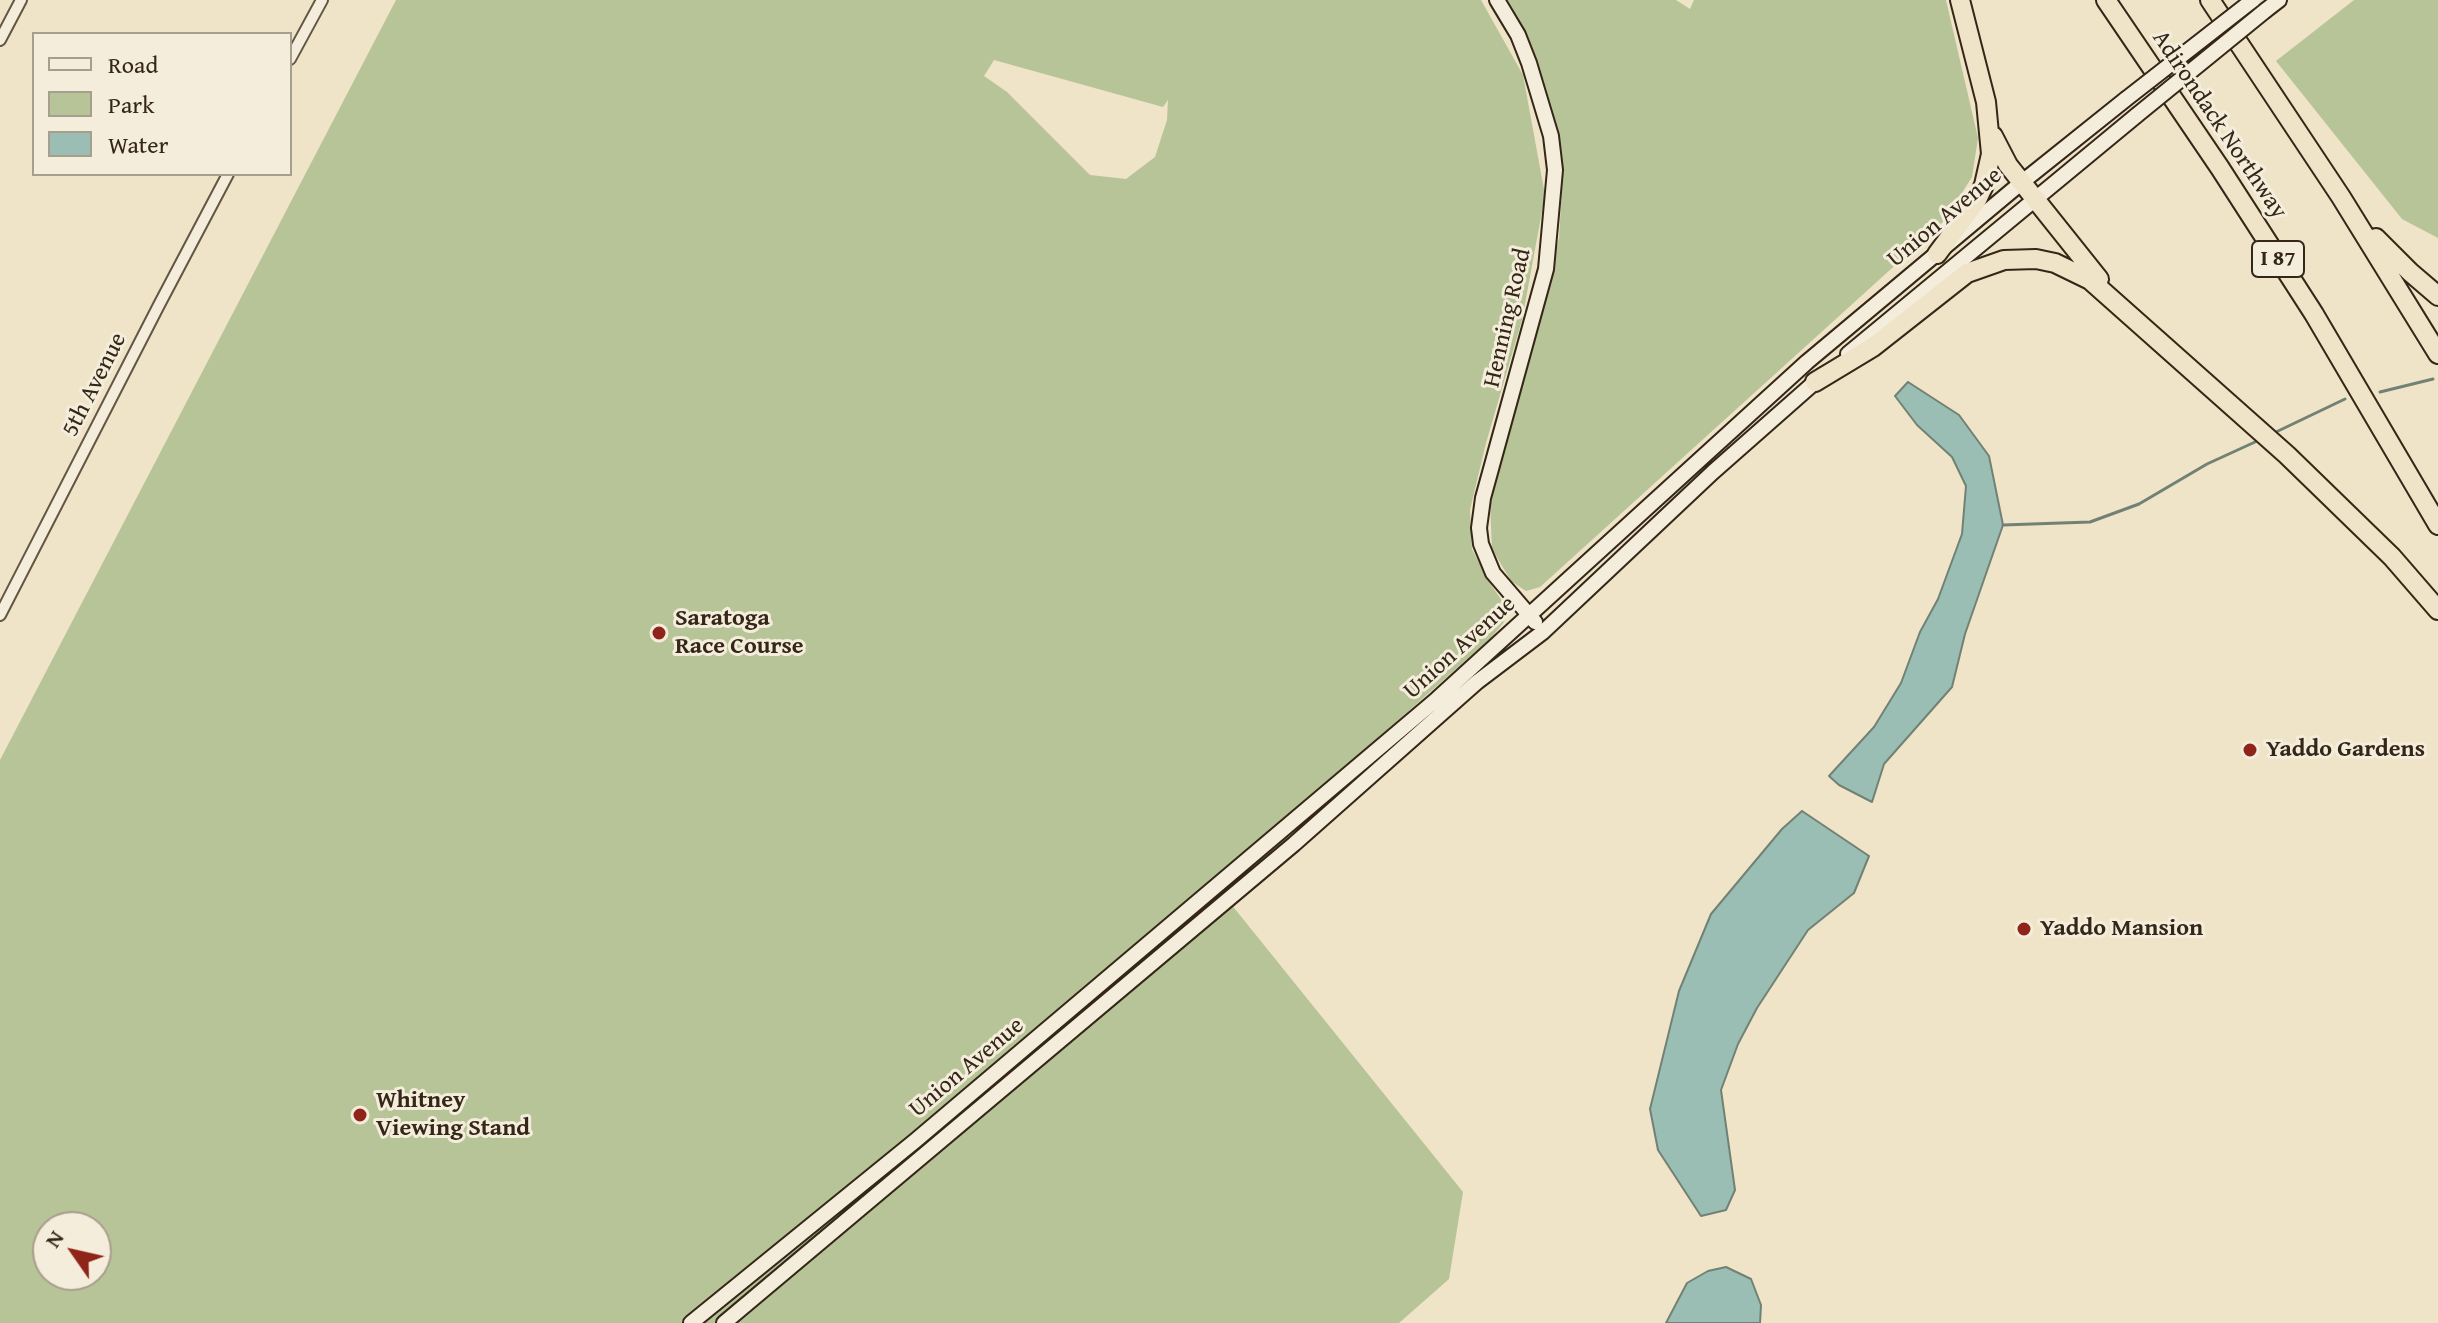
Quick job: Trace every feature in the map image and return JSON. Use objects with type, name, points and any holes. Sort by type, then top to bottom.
[{"type":"highway","points":[[1960,0],[1989,122],[2000,155],[2133,317]]},
{"type":"highway","name":"Adirondack Northway","points":[[2106,0],[2314,314],[2438,525]]},
{"type":"highway","points":[[2210,0],[2341,197],[2438,354]]},
{"type":"highway","points":[[1937,254],[1967,215],[1984,185],[1991,154],[1989,122]]},
{"type":"highway","points":[[2341,197],[2399,262],[2438,296]]},
{"type":"highway","points":[[1815,382],[1873,347],[1951,283],[1984,265],[2004,260],[2036,259],[2068,268],[2090,280],[2133,317],[2338,503],[2392,557],[2438,610]]},
{"type":"main road","name":"Henning Road","points":[[1497,0],[1518,35],[1537,86],[1551,136],[1555,170],[1546,269],[1483,498],[1479,528],[1481,544],[1493,573],[1543,632]]},
{"type":"main road","name":"Union Avenue","points":[[691,1323],[939,1121],[1425,710],[1783,383],[2021,183],[2253,0]]},
{"type":"main road","name":"Union Avenue","points":[[724,1323],[1294,844],[1477,682],[1543,632],[1713,472],[1815,382],[2279,0]]},
{"type":"street","points":[[0,40],[21,0]]},
{"type":"street","points":[[292,55],[322,0]]},
{"type":"street","name":"5th Avenue","points":[[0,615],[227,176]]},
{"type":"green space","name":"Saratoga Race Course","points":[[396,0],[1481,0],[1523,75],[1545,195],[1522,320],[1470,510],[1472,549],[1505,605],[1507,614],[1491,638],[1214,883],[1463,1192],[1449,1279],[1399,1323],[0,1323],[0,760]],"holes":[[[994,60],[1163,107],[1168,100],[1167,120],[1155,157],[1126,179],[1090,175],[1007,92],[984,76]]]},
{"type":"green space","points":[[1507,0],[1676,0],[1690,9],[1694,0],[1946,0],[1978,138],[1972,177],[1944,221],[1540,587],[1526,591],[1511,581],[1492,549],[1490,504],[1559,238],[1562,188],[1559,142],[1537,63]]},
{"type":"green space","points":[[2354,0],[2438,0],[2438,238],[2402,219],[2276,61]]},
{"type":"water","points":[[1908,382],[1959,415],[1989,456],[2003,525],[1965,634],[1952,687],[1884,764],[1872,802],[1839,785],[1829,776],[1874,727],[1901,683],[1920,632],[1938,599],[1962,534],[1966,486],[1952,457],[1917,425],[1895,396]]},
{"type":"water","points":[[1802,811],[1869,856],[1854,893],[1808,930],[1757,1008],[1738,1044],[1721,1090],[1735,1190],[1726,1210],[1701,1216],[1658,1150],[1650,1109],[1679,991],[1711,914],[1782,829]]},
{"type":"water","points":[[1726,1267],[1751,1279],[1761,1305],[1760,1323],[1666,1323],[1687,1283],[1708,1271]]},
{"type":"waterway","points":[[2380,392],[2433,379]]},
{"type":"waterway","points":[[2276,432],[2345,399]]},
{"type":"waterway","points":[[2003,525],[2090,522],[2139,504],[2207,464],[2255,442]]},
{"type":"place","name":"Saratoga Race Course","points":[[659,633]]},
{"type":"place","name":"Yaddo Gardens","points":[[2250,750]]},
{"type":"place","name":"Yaddo Mansion","points":[[2024,929]]},
{"type":"place","name":"Whitney Viewing Stand","points":[[360,1115]]}]
